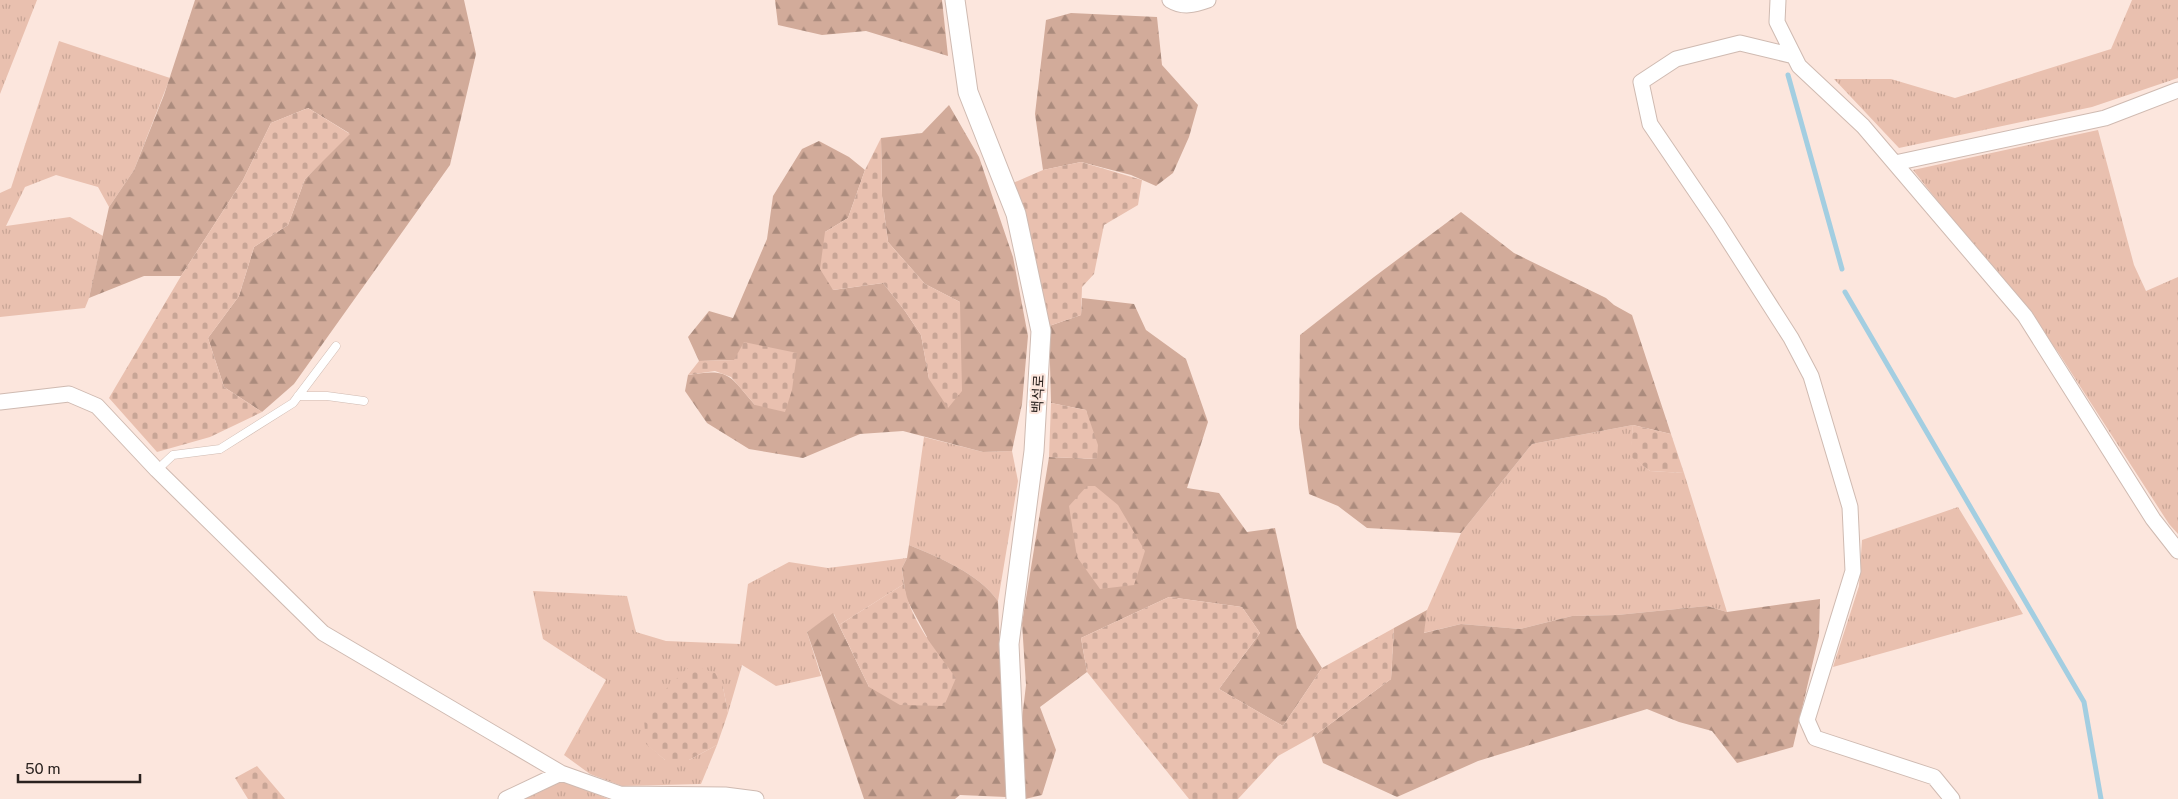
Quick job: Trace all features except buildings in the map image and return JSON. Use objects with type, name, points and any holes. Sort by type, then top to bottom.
[{"type":"street","name":"백석로","points":[[955,0],[968,92],[1016,214],[1041,331],[1034,451],[1009,644],[1016,799]]},
{"type":"street","points":[[1170,0],[1180,6],[1208,0]]},
{"type":"street","points":[[1778,0],[1777,22],[1799,66],[1863,126],[2025,316],[2152,519],[2178,551]]},
{"type":"street","points":[[1794,56],[1740,43],[1676,59],[1641,82],[1650,124],[1718,224],[1791,338],[1811,376],[1850,507],[1853,571],[1808,720],[1813,732],[1816,738],[1934,777],[1952,799]]},
{"type":"street","points":[[1895,163],[2105,118],[2178,90]]},
{"type":"street","points":[[0,402],[69,394],[97,406],[157,470],[323,633],[561,773],[620,794],[725,795],[756,799]]},
{"type":"street","points":[[506,799],[561,773]]},
{"type":"lane","points":[[157,470],[173,455],[220,449],[293,403],[336,346]]},
{"type":"lane","points":[[298,396],[327,396],[364,401]]},
{"type":"green space","points":[[0,0],[37,0],[0,94]]},
{"type":"green space","points":[[195,0],[464,0],[476,54],[450,165],[294,384],[262,412],[224,387],[208,338],[239,296],[254,247],[288,225],[305,179],[349,133],[308,108],[271,123],[243,180],[181,276],[144,276],[89,298],[109,207],[134,170],[164,95]]},
{"type":"green space","points":[[775,0],[942,0],[948,56],[866,31],[822,35],[778,25]]},
{"type":"green space","points":[[2132,0],[2178,0],[2178,78],[2092,107],[1899,148],[1834,79],[1891,79],[1955,98],[2111,49]]},
{"type":"green space","points":[[1071,13],[1157,17],[1162,65],[1198,105],[1189,137],[1173,173],[1156,186],[1131,175],[1081,162],[1043,170],[1035,114],[1046,20]]},
{"type":"green space","points":[[59,41],[170,78],[134,170],[109,207],[98,187],[56,175],[25,187],[6,226],[70,217],[103,236],[85,308],[0,317],[0,193],[11,188]]},
{"type":"green space","points":[[949,105],[979,157],[1013,257],[1028,336],[1022,404],[1012,451],[983,452],[903,431],[860,434],[803,458],[749,449],[707,423],[685,391],[688,375],[713,373],[728,376],[755,405],[734,360],[699,361],[688,337],[709,311],[733,318],[767,239],[773,196],[802,149],[819,141],[849,157],[865,170],[848,218],[825,232],[833,290],[883,283],[921,335],[929,379],[960,302],[925,284],[888,242],[882,196],[881,138],[922,133]]},
{"type":"green space","points":[[308,108],[350,134],[305,179],[288,225],[254,247],[239,296],[208,338],[224,387],[262,412],[210,437],[157,452],[109,398],[181,276],[243,180],[271,123]]},
{"type":"green space","points":[[2098,130],[2134,265],[2146,291],[2178,277],[2178,534],[2169,524],[2058,352],[1913,170]]},
{"type":"green space","points":[[881,138],[882,196],[888,242],[925,284],[960,302],[962,391],[948,408],[929,379],[921,335],[883,283],[833,290],[820,269],[825,232],[848,218],[865,170]]},
{"type":"green space","points":[[1081,162],[1142,180],[1138,205],[1104,225],[1094,274],[1082,287],[1081,315],[1049,326],[1013,183],[1043,170]]},
{"type":"green space","points":[[1461,212],[1514,253],[1606,298],[1632,315],[1671,434],[1633,425],[1532,444],[1461,533],[1367,528],[1338,506],[1309,494],[1299,425],[1300,335]]},
{"type":"green space","points":[[1082,298],[1134,304],[1146,330],[1186,359],[1208,422],[1187,488],[1219,493],[1247,532],[1275,528],[1297,628],[1322,668],[1283,726],[1219,689],[1260,633],[1242,607],[1169,597],[1081,638],[1087,672],[1040,707],[1056,750],[1042,795],[1025,799],[1022,719],[1026,685],[1022,623],[1049,457],[1097,459],[1086,410],[1051,403],[1049,326],[1081,315]]},
{"type":"green space","points":[[744,342],[797,353],[792,390],[785,412],[755,405],[731,377],[715,371],[688,375],[699,361],[734,360]]},
{"type":"green space","points":[[1051,403],[1086,410],[1098,445],[1097,459],[1049,457]]},
{"type":"green space","points":[[1633,425],[1631,456],[1650,471],[1684,473],[1727,612],[1707,606],[1617,615],[1572,616],[1520,629],[1461,624],[1423,633],[1427,610],[1461,533],[1532,444]]},
{"type":"green space","points":[[1633,425],[1671,434],[1684,473],[1650,471],[1630,456]]},
{"type":"green space","points":[[924,437],[983,452],[1012,451],[1018,481],[998,601],[980,582],[958,567],[909,545]]},
{"type":"green space","points":[[1087,486],[1095,486],[1118,505],[1145,551],[1134,585],[1100,589],[1077,557],[1069,506]]},
{"type":"green space","points":[[1958,507],[2023,614],[1833,667],[1859,586],[1862,540]]},
{"type":"green space","points":[[909,545],[958,567],[980,582],[998,601],[1006,797],[960,795],[955,799],[864,799],[807,632],[833,613],[869,687],[927,637],[906,598],[902,568],[907,558]]},
{"type":"green space","points":[[907,558],[902,568],[904,584],[839,625],[834,614],[807,632],[821,676],[776,686],[742,665],[728,713],[723,687],[646,743],[665,760],[689,760],[717,745],[701,784],[622,786],[590,774],[564,755],[606,680],[543,639],[533,591],[627,596],[636,632],[666,641],[740,644],[748,584],[789,562],[828,568]]},
{"type":"green space","points":[[904,584],[911,610],[917,622],[956,678],[944,706],[900,705],[869,687],[839,625]]},
{"type":"green space","points":[[1169,597],[1242,607],[1260,633],[1219,689],[1283,726],[1322,668],[1394,628],[1391,679],[1314,736],[1278,756],[1238,799],[1189,799],[1087,672],[1081,638]]},
{"type":"green space","points":[[1820,599],[1819,636],[1793,747],[1737,763],[1712,731],[1679,722],[1647,709],[1478,761],[1397,797],[1323,763],[1314,736],[1391,679],[1394,628],[1427,610],[1424,633],[1461,624],[1520,629],[1572,616],[1617,615],[1707,606],[1727,612]]},
{"type":"green space","points":[[691,665],[715,673],[723,687],[728,713],[717,745],[689,760],[665,760],[646,744],[644,719],[667,688]]},
{"type":"green space","points":[[257,766],[285,799],[248,799],[235,778]]},
{"type":"green space","points":[[562,779],[608,799],[524,799]]},
{"type":"waterway","points":[[1788,75],[1842,269]]},
{"type":"waterway","points":[[1845,292],[2084,702],[2101,799]]}]
